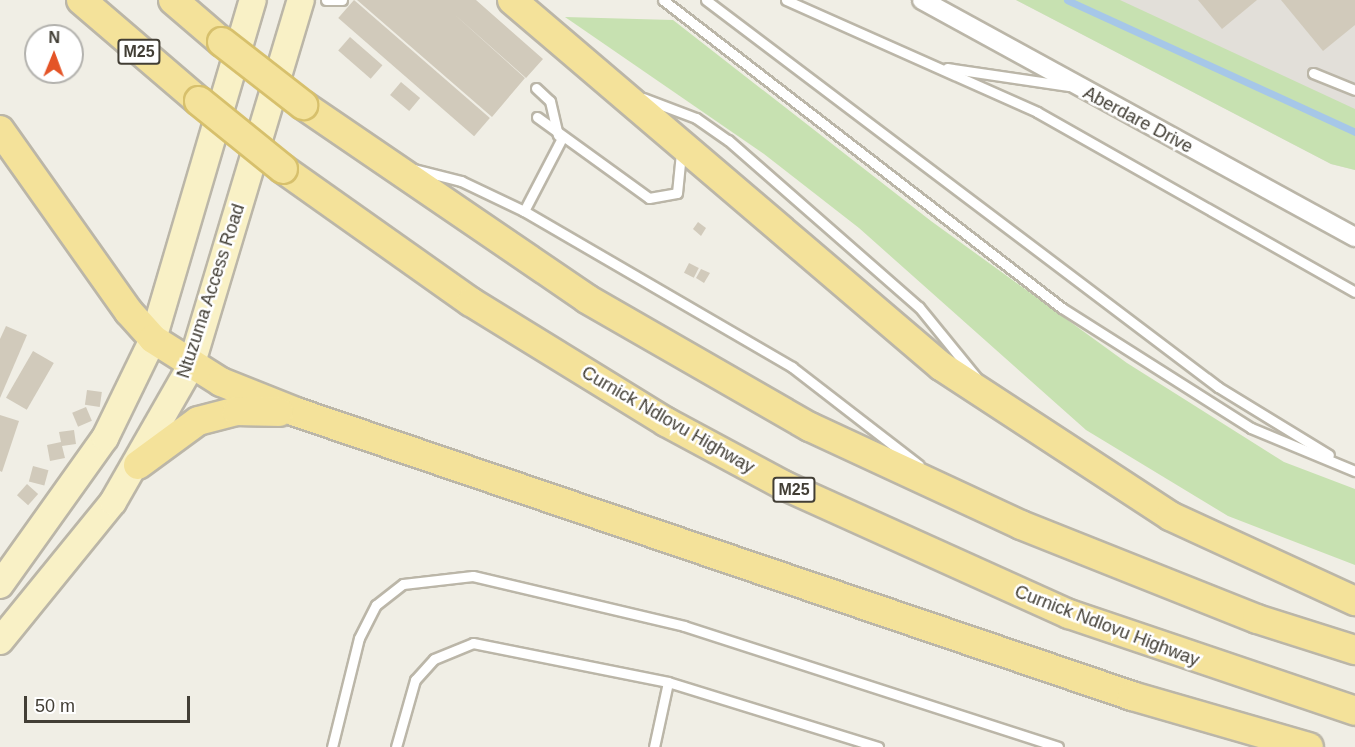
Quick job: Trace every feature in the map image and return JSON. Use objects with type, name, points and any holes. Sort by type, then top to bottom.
[{"type":"main road","name":"Curnick Ndlovu Highway","points":[[81,0],[283,169],[501,320],[666,422],[783,485],[1069,614],[1355,711]]},
{"type":"main road","points":[[172,0],[222,42],[377,160],[717,377],[951,492],[1181,589],[1355,650]]},
{"type":"main road","points":[[512,0],[873,312],[987,398],[1170,516],[1355,601]]},
{"type":"main road","points":[[0,129],[109,286],[153,339],[191,366],[296,412],[1132,696],[1309,747]]},
{"type":"main road","points":[[138,465],[165,440],[218,414],[296,412]]},
{"type":"street","points":[[0,585],[105,438],[153,339],[253,0]]},
{"type":"street","name":"Ntuzuma Access Road","points":[[0,641],[138,465],[191,366],[301,0]]},
{"type":"street","name":"Aberdare Drive","points":[[922,0],[1355,237]]},
{"type":"lane","points":[[326,0],[342,0]]},
{"type":"lane","points":[[663,0],[1062,308],[1251,428],[1355,469]]},
{"type":"lane","points":[[706,0],[1218,387],[1355,469]]},
{"type":"lane","points":[[786,0],[1037,112],[1355,292]]},
{"type":"lane","points":[[935,67],[1078,87]]},
{"type":"lane","points":[[1313,73],[1355,90]]},
{"type":"lane","points":[[524,211],[560,137],[550,101],[536,88]]},
{"type":"lane","points":[[620,92],[696,118],[728,140],[918,307],[958,349],[987,398]]},
{"type":"lane","points":[[537,117],[560,137],[640,195],[658,199],[680,186],[680,145]]},
{"type":"lane","points":[[377,160],[461,181],[524,211],[792,367],[877,428],[951,492]]},
{"type":"lane","points":[[332,747],[359,638],[376,605],[404,584],[473,576],[684,626],[1059,747]]},
{"type":"lane","points":[[396,747],[415,680],[434,659],[473,643],[668,682],[878,747]]},
{"type":"lane","points":[[654,747],[668,682]]},
{"type":"shaded area","points":[[1016,0],[1355,0],[1355,170],[1331,164]]},
{"type":"green space","points":[[1016,0],[1120,0],[1355,109],[1355,170],[1331,164]]},
{"type":"green space","points":[[565,17],[673,20],[931,221],[1127,363],[1284,462],[1355,489],[1355,565],[1228,516],[1086,430],[859,228],[764,154]]},
{"type":"building","points":[[354,0],[490,118],[474,136],[338,18]]},
{"type":"building","points":[[357,0],[476,0],[543,59],[526,78],[454,14],[525,78],[492,117]]},
{"type":"building","points":[[1198,0],[1257,0],[1222,29]]},
{"type":"building","points":[[1281,0],[1355,0],[1355,25],[1323,51]]},
{"type":"building","points":[[350,37],[382,65],[371,79],[338,51]]},
{"type":"building","points":[[401,82],[420,98],[409,111],[390,95]]},
{"type":"building","points":[[698,222],[706,228],[701,236],[693,229]]},
{"type":"building","points":[[689,263],[699,268],[694,278],[684,273]]},
{"type":"building","points":[[701,269],[710,273],[704,283],[696,278]]},
{"type":"building","points":[[6,326],[27,335],[0,398],[0,339]]},
{"type":"building","points":[[33,351],[54,363],[27,410],[6,398]]},
{"type":"building","points":[[87,390],[102,392],[100,407],[85,405]]},
{"type":"building","points":[[86,407],[92,421],[78,427],[72,413]]},
{"type":"building","points":[[0,415],[19,421],[2,472],[0,471]]},
{"type":"building","points":[[74,430],[76,444],[62,446],[65,458],[50,461],[47,445],[61,442],[59,432]]},
{"type":"building","points":[[33,466],[48,470],[44,486],[29,481]]},
{"type":"building","points":[[27,484],[38,494],[28,505],[17,495]]},
{"type":"waterway","points":[[1067,0],[1355,132]]}]
